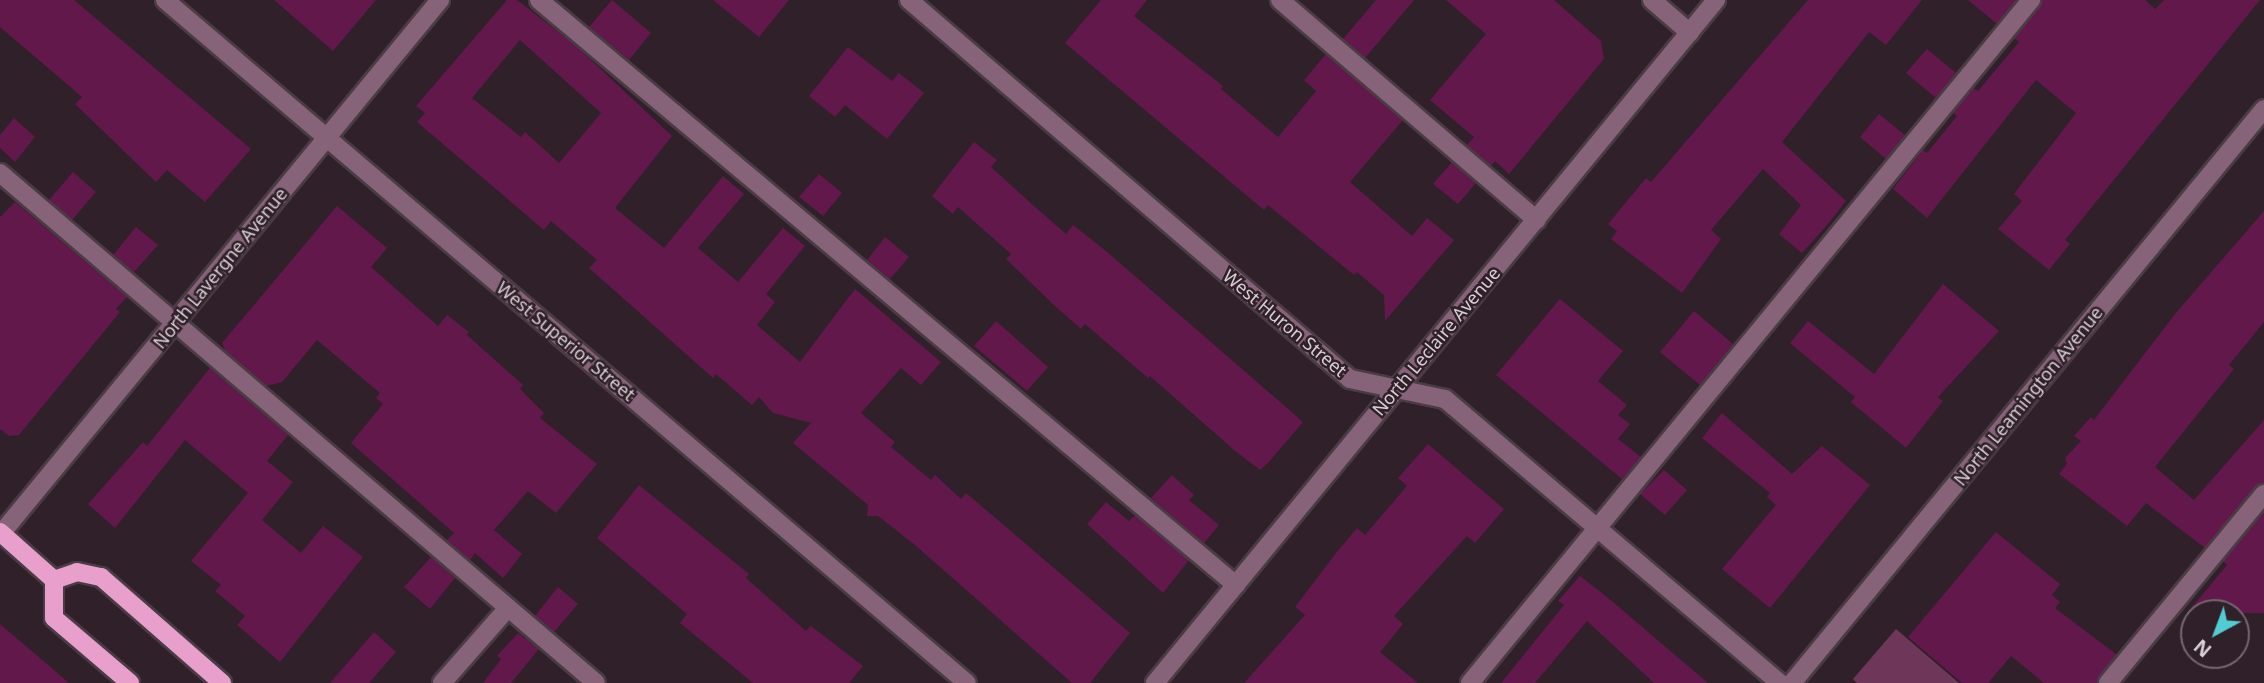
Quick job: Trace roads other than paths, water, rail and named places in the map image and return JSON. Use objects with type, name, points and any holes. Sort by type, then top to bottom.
[{"type":"main road","points":[[0,534],[54,580],[54,618],[130,683]]},
{"type":"main road","points":[[54,580],[77,572],[101,577],[222,683]]},
{"type":"street","name":"West Superior Street","points":[[165,0],[967,683]]},
{"type":"street","name":"North Lavergne Avenue","points":[[0,534],[440,0]]},
{"type":"street","points":[[539,0],[1236,585]]},
{"type":"street","name":"West Huron Street","points":[[909,0],[1350,379],[1445,399],[1780,683]]},
{"type":"street","points":[[1280,0],[1537,220]]},
{"type":"street","points":[[1651,0],[1690,33]]},
{"type":"street","name":"North Leclaire Avenue","points":[[1156,683],[1716,0]]},
{"type":"street","points":[[1470,683],[2031,0]]},
{"type":"street","name":"North Leamington Avenue","points":[[1792,683],[2264,109]]},
{"type":"street","points":[[0,173],[597,683]]},
{"type":"street","points":[[2108,683],[2264,494]]},
{"type":"street","points":[[442,683],[508,608]]}]
